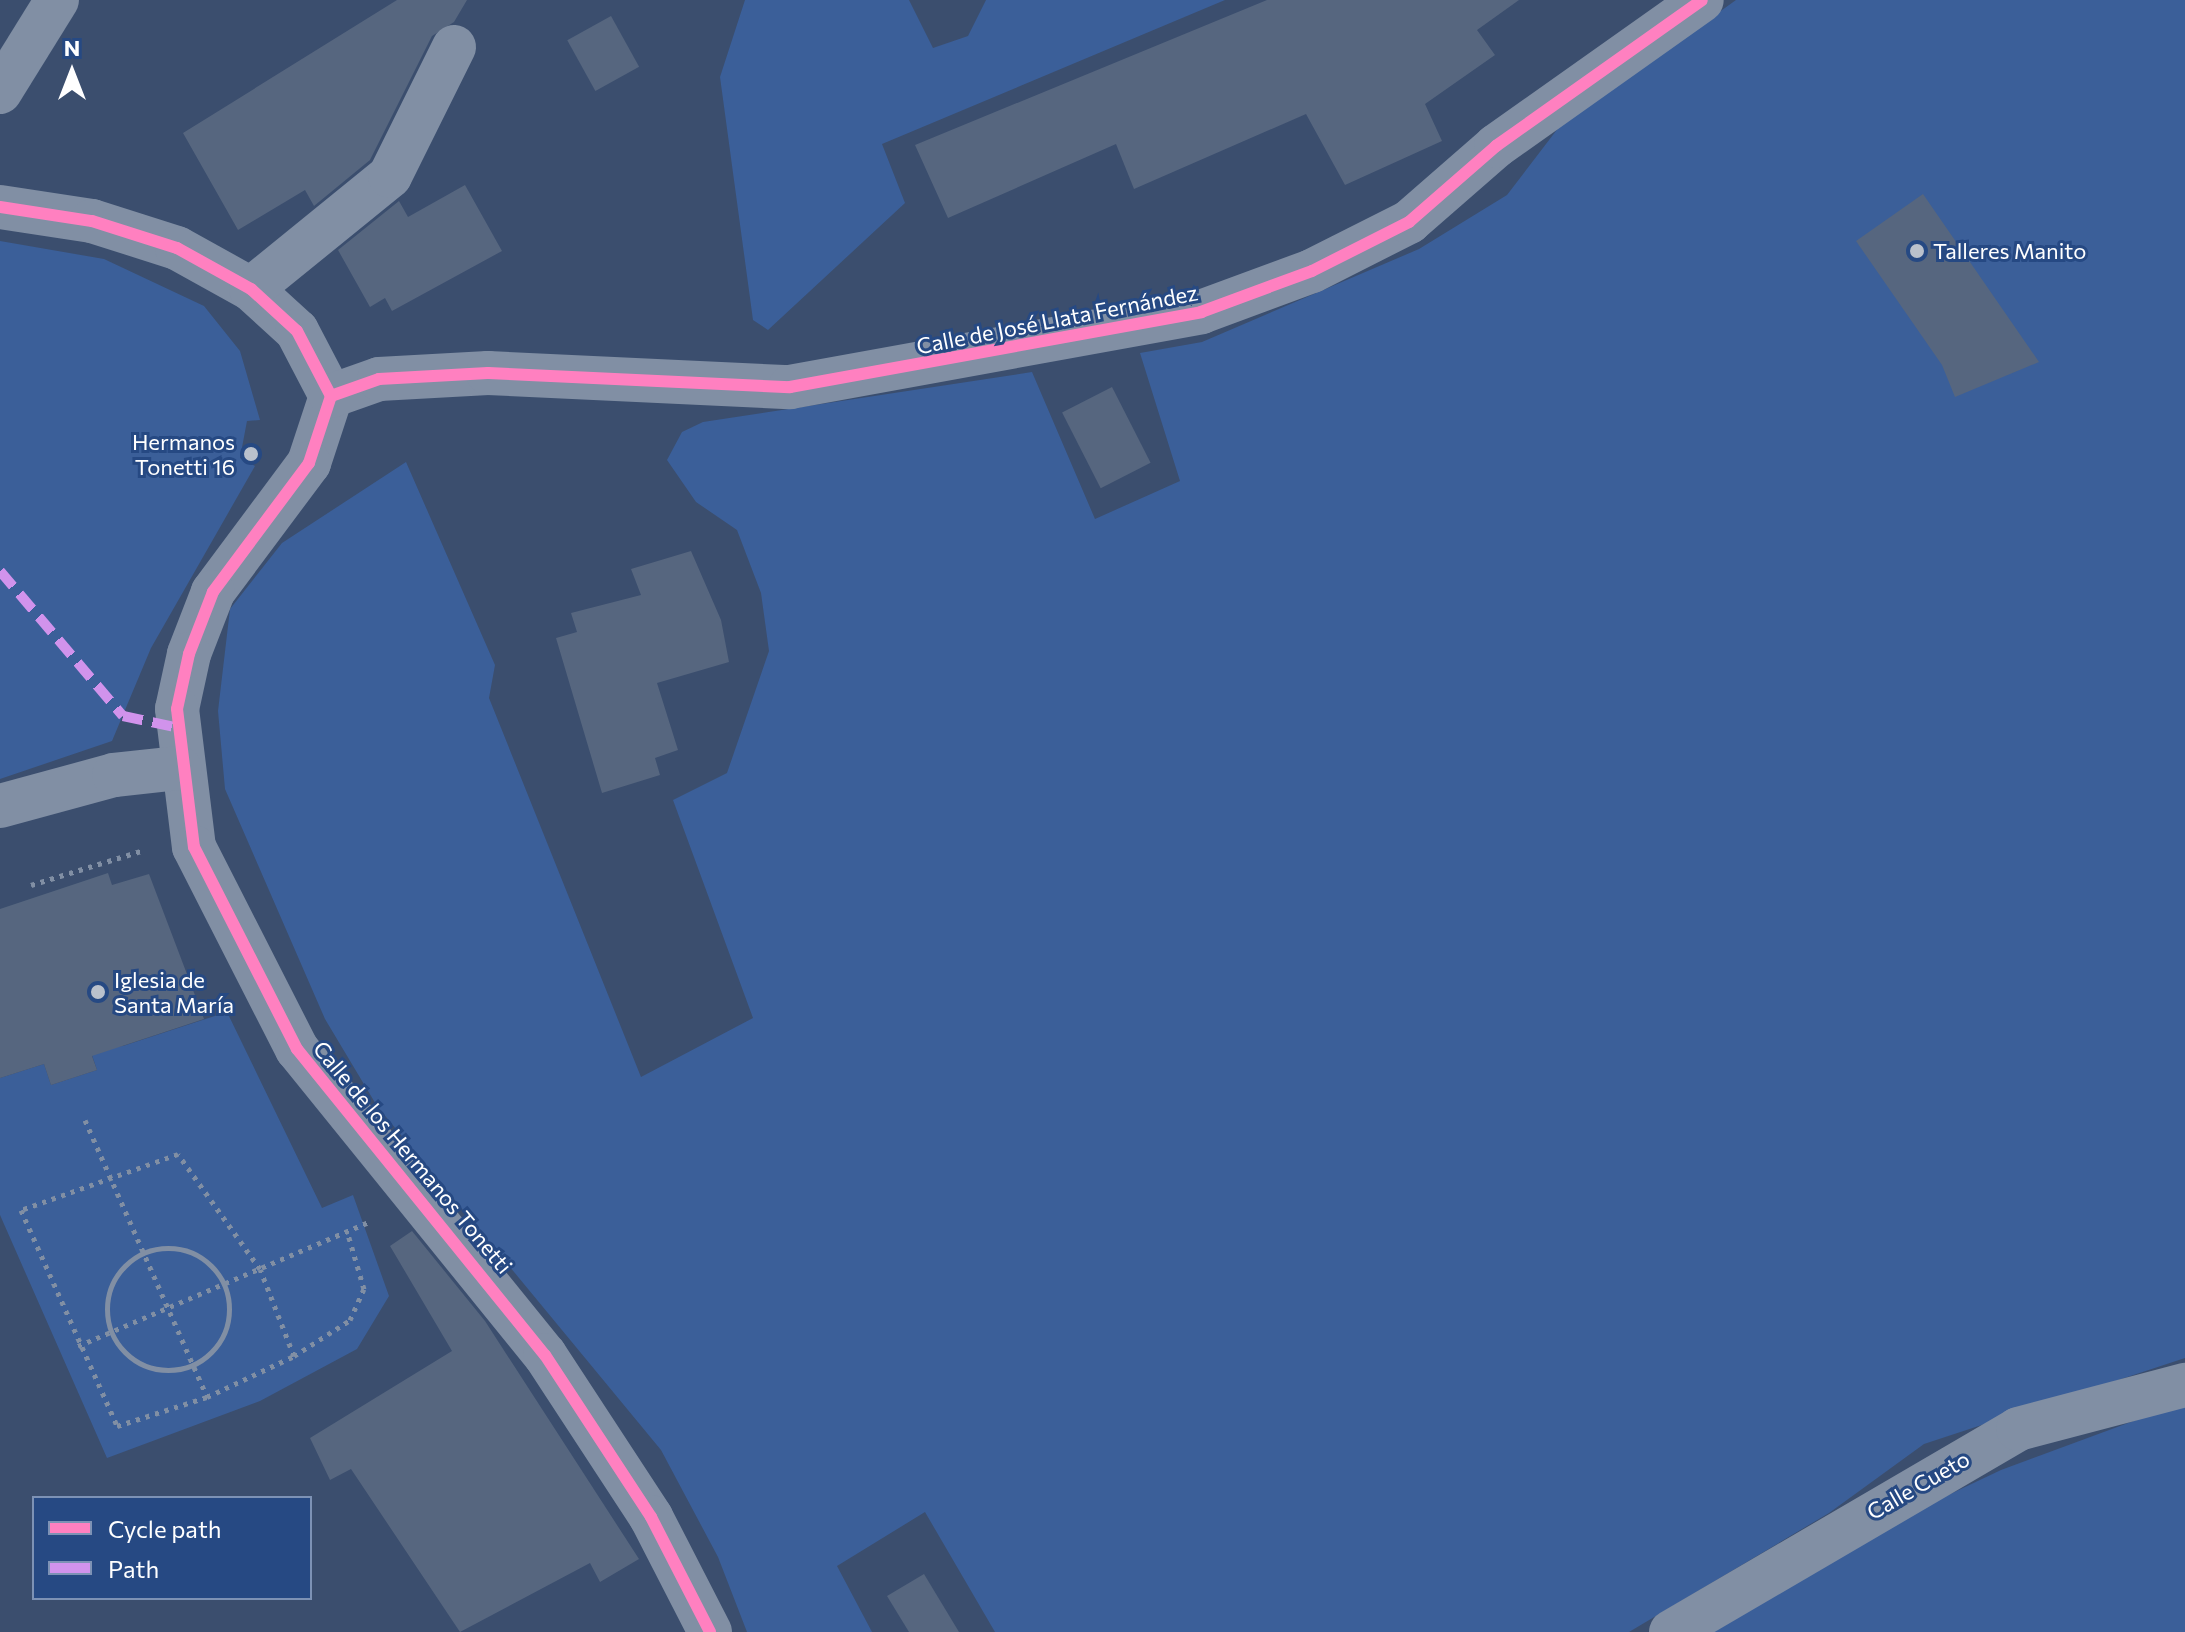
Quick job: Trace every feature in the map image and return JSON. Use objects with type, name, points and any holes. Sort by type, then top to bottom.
[{"type":"street","points":[[0,92],[57,0]]},
{"type":"street","name":"Calle de José Llata Fernández","points":[[331,396],[379,379],[488,373],[790,387],[1201,312],[1312,271],[1409,222],[1496,146],[1702,0]]},
{"type":"street","points":[[251,289],[390,176],[454,47]]},
{"type":"street","points":[[0,207],[92,221],[177,248],[251,289],[297,331],[331,396]]},
{"type":"street","name":"Calle de los Hermanos Tonetti","points":[[331,396],[309,463],[213,592],[177,709],[180,768],[192,835],[297,1049],[419,1200],[473,1258],[604,1442],[710,1632]]},
{"type":"street","points":[[0,806],[114,775],[180,768]]},
{"type":"street","name":"Calle Cueto","points":[[1671,1632],[2018,1429],[2185,1385]]},
{"type":"path","points":[[31,885],[192,835]]},
{"type":"path","points":[[85,1120],[207,1397]]},
{"type":"path","points":[[294,1356],[260,1269],[178,1154],[21,1210],[78,1346],[117,1426],[207,1397],[294,1356],[361,1307],[364,1289],[347,1231]]},
{"type":"path","points":[[78,1346],[419,1200]]},
{"type":"path","points":[[175,1247],[206,1258],[226,1284],[230,1316],[218,1346],[192,1366],[160,1371],[130,1359],[110,1333],[105,1301],[117,1271],[143,1251],[175,1247]]},
{"type":"shaded area","points":[[745,0],[909,0],[933,48],[968,36],[986,0],[1225,0],[882,144],[905,203],[768,330],[753,320],[720,77]]},
{"type":"shaded area","points":[[1736,0],[2185,0],[2185,1358],[1924,1444],[1829,1513],[1629,1632],[995,1632],[925,1512],[837,1566],[872,1632],[747,1632],[718,1557],[661,1450],[377,1106],[325,1019],[225,789],[218,711],[230,609],[282,543],[406,462],[495,665],[489,698],[641,1077],[753,1018],[673,800],[727,773],[769,651],[761,593],[737,530],[696,502],[667,460],[682,432],[703,422],[1032,372],[1095,519],[1180,481],[1140,353],[1202,342],[1419,249],[1507,195],[1559,127]]},
{"type":"shaded area","points":[[0,241],[104,259],[204,306],[240,351],[260,420],[247,421],[240,458],[255,466],[151,648],[112,741],[0,779]]},
{"type":"shaded area","points":[[227,1012],[322,1208],[353,1195],[389,1296],[357,1349],[260,1401],[107,1458],[0,1215],[0,1078],[44,1064],[51,1085],[97,1070],[90,1049],[123,1046]]},
{"type":"shaded area","points":[[2185,1402],[2185,1632],[1690,1632],[1849,1542],[2001,1470]]},
{"type":"building","points":[[397,0],[467,0],[454,22],[432,36],[370,160],[314,206],[305,190],[238,230],[183,133]]},
{"type":"building","points":[[1267,0],[1519,0],[1477,30],[1495,55],[1425,104],[1442,141],[1345,185],[1306,114],[1134,189],[1116,144],[948,218],[915,145]]},
{"type":"building","points":[[611,16],[639,67],[595,91],[567,40]]},
{"type":"building","points":[[465,185],[502,251],[392,311],[385,298],[370,307],[338,250],[399,201],[408,217]]},
{"type":"building","points":[[1923,194],[2039,362],[1955,397],[1942,365],[1856,241]]},
{"type":"building","points":[[1112,387],[1151,463],[1101,488],[1062,412]]},
{"type":"building","points":[[691,551],[721,620],[729,662],[657,683],[678,750],[655,758],[660,775],[602,793],[556,638],[577,632],[571,613],[641,595],[631,569]]},
{"type":"building","name":"Iglesia de Santa María","points":[[108,873],[112,885],[149,874],[204,1019],[92,1056],[97,1070],[51,1085],[44,1064],[0,1078],[0,909]]},
{"type":"building","points":[[412,1231],[485,1321],[639,1559],[600,1582],[590,1563],[460,1632],[351,1469],[330,1480],[310,1438],[452,1351],[390,1246]]},
{"type":"building","points":[[924,1574],[959,1632],[909,1632],[887,1596]]},
{"type":"marked path","points":[[0,571],[123,716],[179,728]]},
{"type":"cycle path","points":[[331,396],[379,379],[488,373],[790,387],[1201,312],[1312,271],[1409,222],[1496,146],[1702,0]]},
{"type":"cycle path","points":[[0,207],[92,221],[177,248],[251,289],[297,331],[331,396],[309,463],[213,592],[189,654],[177,709],[194,847],[297,1049],[545,1355],[651,1517],[710,1632]]},
{"type":"place","name":"Talleres Manito","points":[[1917,251]]},
{"type":"place","name":"Hermanos Tonetti 16","points":[[251,454]]},
{"type":"place","name":"Iglesia de Santa María","points":[[98,992]]}]
